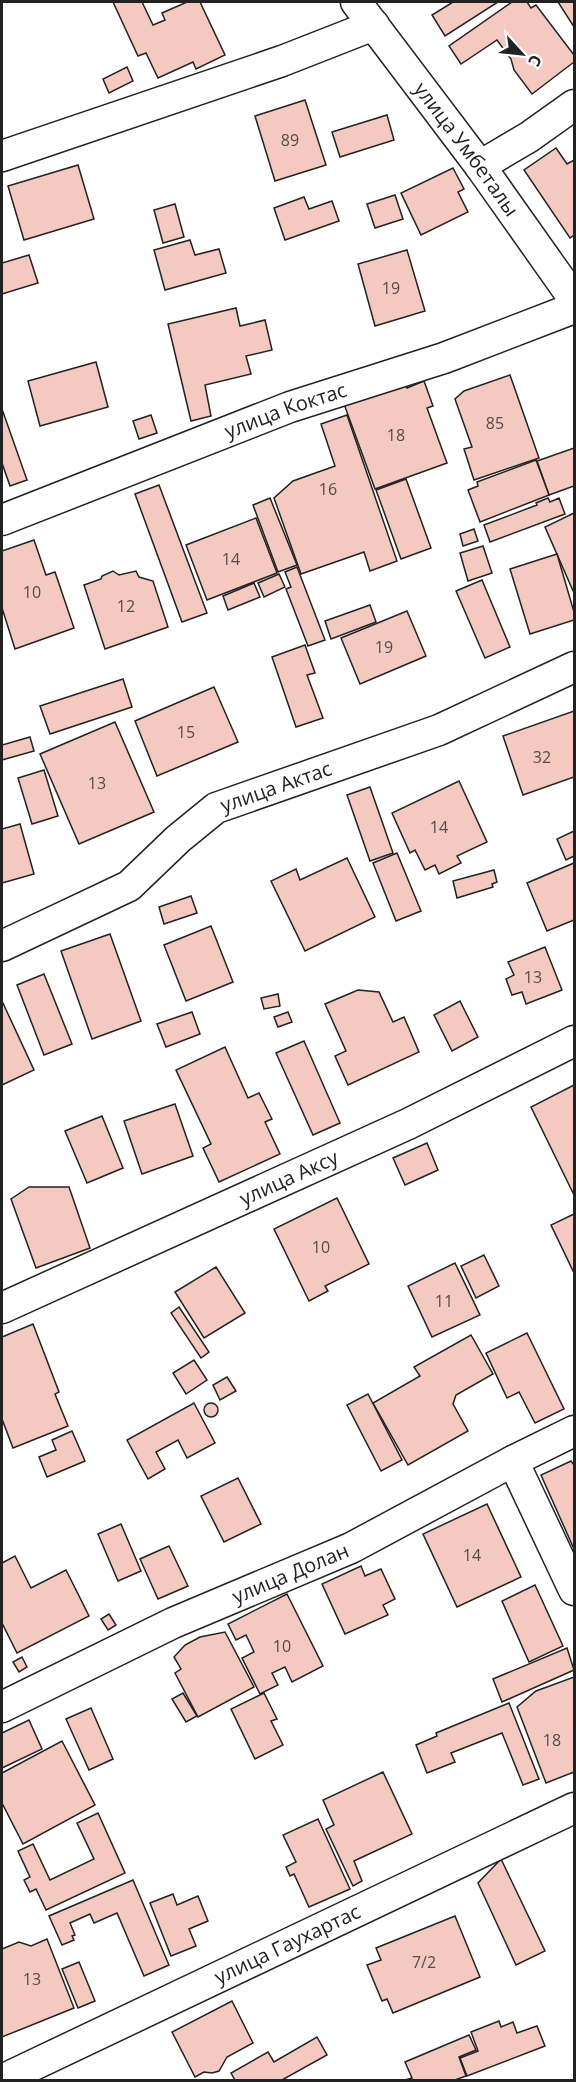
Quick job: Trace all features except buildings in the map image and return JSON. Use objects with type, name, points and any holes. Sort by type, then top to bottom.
[{"type":"street","name":"улица Умбеталы","points":[[356,2],[480,166],[574,299]]},
{"type":"street","points":[[2,156],[282,61],[374,25]]},
{"type":"street","points":[[480,166],[529,137],[574,105]]},
{"type":"street","name":"улица Коктас","points":[[2,520],[290,407],[444,358],[574,308]]},
{"type":"street","name":"улица Актас","points":[[2,946],[129,886],[178,839],[216,808],[439,730],[574,667]]},
{"type":"street","name":"улица Аксу","points":[[2,1308],[408,1124],[574,1041]]},
{"type":"street","name":"улица Долан","points":[[2,1707],[173,1623],[351,1548],[574,1431]]},
{"type":"street","points":[[513,1461],[574,1590]]},
{"type":"street","name":"улица Гаухартас","points":[[2,2080],[574,1808]]}]
